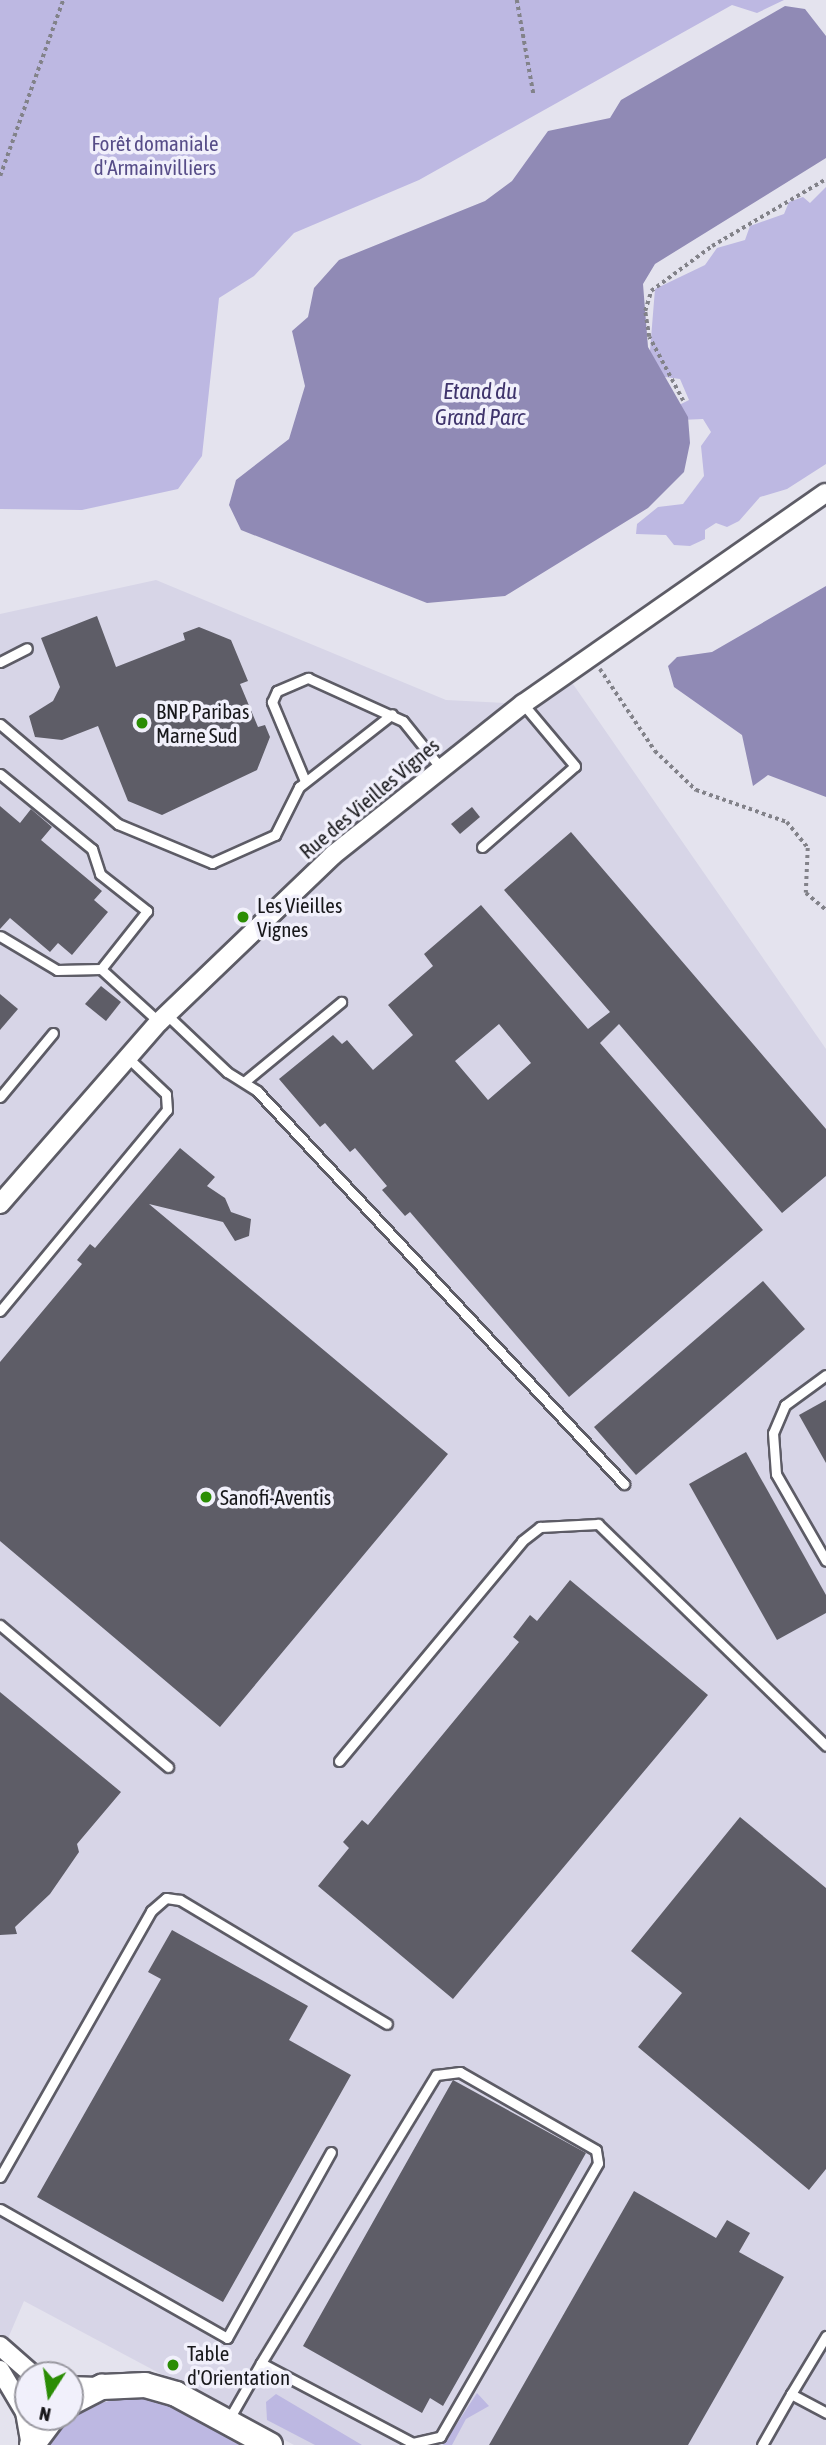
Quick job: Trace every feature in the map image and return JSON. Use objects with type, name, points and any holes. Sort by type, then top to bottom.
[{"type":"street","name":"Rue des Vieilles Vignes","points":[[0,1204],[163,1018],[310,876],[440,767],[523,704],[826,493]]},
{"type":"street","points":[[0,2346],[17,2361]]},
{"type":"street","points":[[0,2370],[25,2412],[31,2445]]},
{"type":"street","points":[[84,2386],[163,2389],[270,2445]]},
{"type":"street","points":[[84,2396],[102,2387]]},
{"type":"street","points":[[31,2445],[42,2431]]},
{"type":"lane","points":[[0,662],[26,648]]},
{"type":"lane","points":[[305,781],[272,702],[277,691],[308,678],[392,714],[417,734],[440,767]]},
{"type":"lane","points":[[482,847],[575,766],[523,704]]},
{"type":"lane","points":[[0,724],[118,824],[212,863],[275,835],[305,781],[392,714]]},
{"type":"lane","points":[[0,774],[92,849],[100,874],[147,911],[102,969]]},
{"type":"lane","points":[[0,936],[57,970],[102,969],[244,1082],[624,1484]]},
{"type":"lane","points":[[244,1082],[341,1002]]},
{"type":"lane","points":[[0,1097],[53,1033]]},
{"type":"lane","points":[[0,1311],[167,1110],[166,1094],[127,1057]]},
{"type":"lane","points":[[826,1375],[785,1405],[773,1433],[776,1474],[826,1561]]},
{"type":"lane","points":[[339,1761],[522,1541],[540,1527],[598,1524],[826,1746]]},
{"type":"lane","points":[[0,1625],[168,1767]]},
{"type":"lane","points":[[0,2177],[151,1911],[166,1898],[180,1900],[387,2024]]},
{"type":"lane","points":[[228,2421],[261,2363],[436,2075],[460,2072],[596,2150],[598,2163],[440,2437],[414,2443],[261,2363]]},
{"type":"lane","points":[[0,2210],[227,2338],[331,2152]]},
{"type":"lane","points":[[762,2445],[826,2336]]},
{"type":"lane","points":[[791,2394],[826,2413]]},
{"type":"path","points":[[0,176],[63,0]]},
{"type":"path","points":[[517,0],[534,96]]},
{"type":"path","points":[[683,401],[649,337],[645,311],[651,291],[712,246],[826,179]]},
{"type":"path","points":[[592,656],[655,751],[696,790],[787,822],[808,848],[806,894],[826,910]]},
{"type":"shaded area","points":[[156,580],[446,700],[523,704],[566,674],[826,1049],[826,2445],[294,2445],[24,2301],[0,2357],[0,614]]},
{"type":"green space","name":"Forêt domaniale d'Armainvilliers","points":[[0,0],[784,0],[757,13],[732,5],[419,180],[294,233],[254,276],[219,298],[202,456],[178,489],[82,510],[0,509]]},
{"type":"green space","points":[[826,187],[826,464],[787,489],[760,497],[739,521],[727,527],[716,523],[705,530],[705,539],[690,546],[674,545],[666,535],[636,534],[637,524],[658,507],[683,504],[704,476],[701,446],[711,432],[703,419],[680,420],[677,406],[689,400],[680,379],[658,376],[649,363],[655,289],[705,265],[717,248],[745,240],[750,226],[784,214],[789,202],[803,197],[810,203]]},
{"type":"green space","points":[[477,2393],[489,2406],[466,2419],[452,2445],[443,2445]]},
{"type":"green space","points":[[276,2394],[362,2445],[315,2445],[267,2420],[266,2402]]},
{"type":"green space","points":[[127,2396],[180,2405],[249,2445],[44,2445],[59,2431],[84,2431],[84,2408]]},
{"type":"water","name":"Etand du Grand Parc","points":[[785,6],[805,9],[826,36],[826,158],[655,264],[643,284],[648,347],[688,417],[690,443],[684,472],[648,508],[505,596],[427,603],[241,530],[229,505],[236,480],[289,439],[305,386],[292,331],[308,317],[314,288],[339,260],[485,201],[512,181],[548,131],[610,118],[621,100]]},
{"type":"water","points":[[826,586],[826,797],[768,775],[753,786],[742,735],[674,687],[668,666],[677,657],[712,652]]},
{"type":"building","name":"BNP Paribas Marne Sud","points":[[97,616],[116,667],[185,640],[183,633],[199,627],[231,640],[248,681],[240,684],[258,727],[265,725],[270,737],[257,770],[162,815],[128,801],[98,726],[62,740],[35,737],[29,716],[53,701],[60,687],[41,638]]},
{"type":"building","points":[[0,806],[20,823],[31,809],[52,827],[41,840],[102,891],[94,900],[108,912],[72,955],[58,943],[50,952],[10,918],[0,929]]},
{"type":"building","points":[[472,807],[480,817],[460,834],[451,824]]},
{"type":"building","points":[[571,832],[826,1129],[826,1176],[782,1213],[619,1024],[600,1043],[763,1230],[569,1397],[410,1212],[405,1216],[382,1190],[387,1186],[355,1148],[350,1152],[325,1123],[320,1127],[279,1079],[333,1035],[342,1044],[347,1040],[373,1070],[413,1035],[388,1005],[433,966],[424,954],[481,905],[588,1029],[610,1012],[504,890]],"holes":[[[499,1024],[531,1063],[488,1100],[455,1061]]]},
{"type":"building","points":[[101,986],[121,1002],[106,1021],[85,1004]]},
{"type":"building","points":[[0,994],[18,1009],[0,1030]]},
{"type":"building","name":"Sanofi-Aventis","points":[[180,1148],[215,1177],[207,1186],[225,1198],[231,1212],[251,1219],[249,1236],[235,1241],[223,1222],[149,1204],[448,1454],[220,1727],[0,1541],[0,1362],[82,1264],[77,1260],[90,1244],[95,1248]]},
{"type":"building","points":[[763,1281],[805,1329],[636,1475],[594,1427]]},
{"type":"building","points":[[826,1400],[826,1463],[799,1415]]},
{"type":"building","points":[[746,1452],[826,1595],[826,1613],[777,1640],[689,1484]]},
{"type":"building","points":[[570,1580],[708,1695],[453,1999],[318,1886],[349,1848],[343,1842],[362,1820],[368,1825],[519,1642],[513,1637],[530,1615],[537,1621]]},
{"type":"building","points":[[0,1692],[121,1792],[77,1844],[79,1852],[50,1894],[15,1927],[17,1934],[0,1935]]},
{"type":"building","points":[[740,1817],[826,1888],[826,2169],[809,2190],[638,2047],[682,1993],[631,1951]]},
{"type":"building","points":[[172,1930],[308,2006],[289,2040],[351,2075],[223,2302],[37,2197],[161,1979],[148,1972]]},
{"type":"building","points":[[453,2080],[586,2153],[443,2406],[430,2398],[422,2413],[303,2346]]},
{"type":"building","points":[[634,2191],[716,2238],[727,2220],[750,2233],[739,2252],[784,2277],[688,2445],[489,2445]]},
{"type":"place","name":"BNP Paribas Marne Sud","points":[[142,723]]},
{"type":"place","name":"Les Vieilles Vignes","points":[[243,917]]},
{"type":"place","name":"Sanofi-Aventis","points":[[206,1497]]},
{"type":"place","name":"Table d'Orientation","points":[[173,2365]]}]
